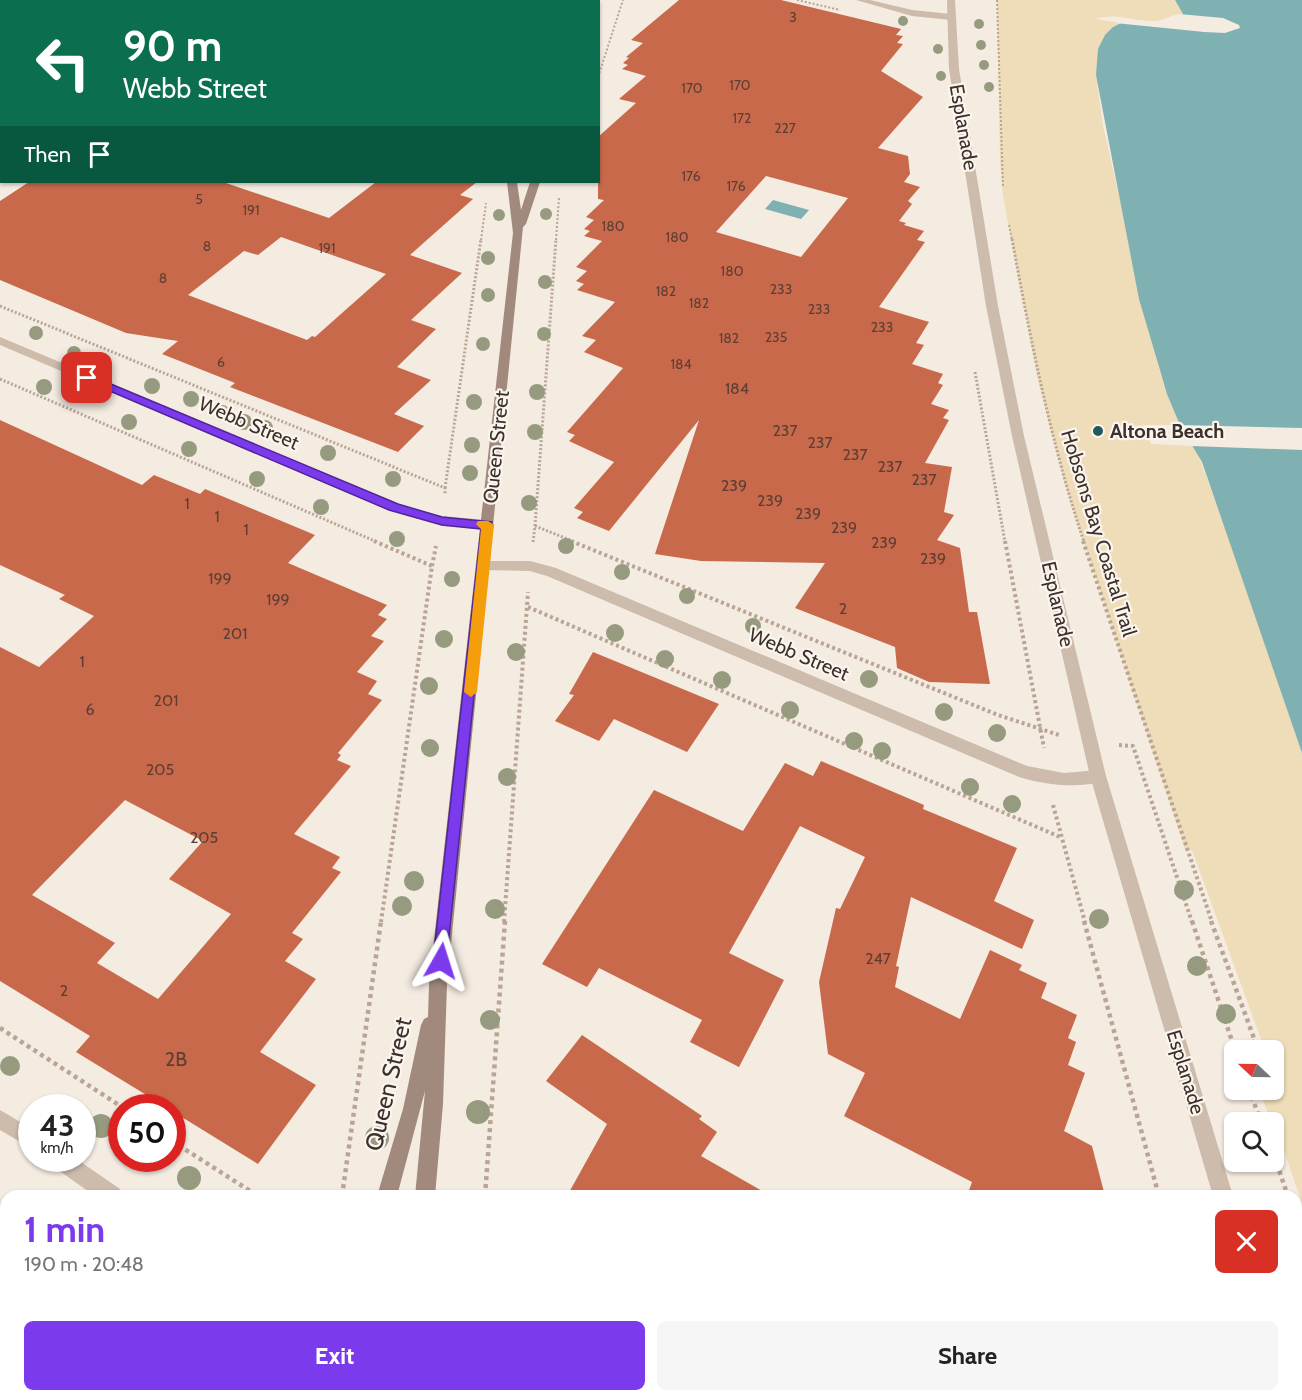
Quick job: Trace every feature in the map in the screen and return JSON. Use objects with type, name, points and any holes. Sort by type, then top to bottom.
[{"type":"main road","name":"Queen Street","points":[[426,1190],[434,1104],[438,984],[485,566],[518,233],[512,183]]},
{"type":"main road","name":"Queen Street","points":[[518,233],[536,183]]},
{"type":"main road","name":"Queen Street","points":[[389,1190],[412,1109],[438,984]]},
{"type":"street","points":[[860,0],[918,14],[951,17]]},
{"type":"street","name":"Esplanade","points":[[951,0],[954,69],[992,306],[1018,436],[1098,776],[1221,1190]]},
{"type":"street","name":"Webb Street","points":[[0,341],[393,507],[442,521],[488,525]]},
{"type":"street","name":"Webb Street","points":[[485,566],[530,566],[551,572],[1025,772],[1050,777],[1098,776]]},
{"type":"street","points":[[0,1119],[18,1131]]},
{"type":"street","points":[[78,1172],[104,1190]]},
{"type":"path","points":[[600,71],[623,0]]},
{"type":"path","points":[[998,0],[1000,160],[1004,196]]},
{"type":"path","points":[[485,1190],[530,566],[535,526],[560,190]]},
{"type":"path","points":[[343,1190],[488,193]]},
{"type":"path","name":"Hobsons Bay Coastal Trail","points":[[1008,219],[1037,376],[1065,485],[1186,852],[1255,1040]]},
{"type":"path","points":[[0,306],[446,488]]},
{"type":"path","points":[[975,369],[1050,777],[1053,810],[1157,1190]]},
{"type":"path","points":[[0,379],[432,566]]},
{"type":"path","points":[[535,526],[1040,730],[1090,743],[1133,746],[1232,1040]]},
{"type":"path","points":[[528,607],[1060,838]]},
{"type":"path","points":[[0,1029],[108,1098]]},
{"type":"path","points":[[186,1150],[249,1190]]},
{"type":"path","points":[[1280,1172],[1286,1190]]},
{"type":"sand","name":"Altona Beach","points":[[997,0],[1175,0],[1183,14],[1162,20],[1148,21],[1111,16],[1096,19],[1121,23],[1113,27],[1096,75],[1103,126],[1159,369],[1180,425],[1143,425],[1151,444],[1195,446],[1235,554],[1302,753],[1302,1190],[1298,1190],[1284,1151],[1284,1112],[1267,1112],[1263,1100],[1284,1100],[1284,1040],[1261,1040],[1192,850],[1186,852],[1065,485],[1037,376],[1003,196],[1000,160]]},
{"type":"water","points":[[1175,0],[1302,0],[1302,753],[1202,462],[1180,425],[1167,394],[1139,299],[1096,75],[1098,49],[1105,35],[1113,27],[1121,23],[1178,20],[1183,14]]},
{"type":"water","points":[[773,200],[809,210],[801,219],[765,209]]},
{"type":"pier","points":[[1179,14],[1223,18],[1239,25],[1240,28],[1225,33],[1115,23],[1121,20],[1156,21],[1177,17]]},
{"type":"pier","points":[[1177,425],[1302,428],[1302,450],[1191,446]]},
{"type":"building","points":[[679,0],[781,0],[901,29],[896,35],[903,36],[897,43],[903,44],[881,71],[923,97],[878,148],[908,156],[910,174],[904,182],[920,187],[908,201],[912,204],[899,221],[906,223],[904,225],[924,231],[917,240],[925,242],[879,307],[929,322],[916,343],[924,345],[912,364],[943,374],[938,383],[943,385],[931,404],[949,410],[943,418],[949,420],[925,463],[952,467],[944,512],[954,515],[937,540],[960,548],[969,612],[977,612],[990,684],[929,682],[897,668],[895,647],[795,608],[825,563],[701,561],[655,554],[699,420],[609,531],[577,518],[583,512],[574,508],[614,462],[569,441],[575,435],[567,432],[623,368],[584,352],[596,340],[582,336],[615,302],[577,290],[584,284],[576,281],[587,271],[576,267],[602,241],[584,236],[590,231],[584,229],[594,220],[586,217],[604,200],[598,199],[600,135],[636,103],[619,99],[646,76],[622,69],[628,65],[623,63],[629,58],[626,57],[643,43],[631,40]],"holes":[[[766,176],[848,198],[801,257],[716,232]]]},
{"type":"building","points":[[27,183],[226,183],[329,218],[375,183],[476,183],[460,195],[473,199],[410,255],[462,273],[411,320],[436,329],[397,367],[431,380],[394,414],[424,426],[398,452],[230,387],[235,383],[162,354],[178,341],[126,333],[0,280],[0,201]],"holes":[[[281,237],[386,274],[315,337],[312,336],[307,340],[188,295],[244,251],[258,255]]]},
{"type":"building","points":[[0,420],[142,485],[154,475],[200,494],[205,489],[315,535],[288,563],[387,605],[378,615],[387,619],[371,636],[384,641],[357,672],[377,681],[368,694],[382,700],[338,753],[341,755],[337,760],[351,766],[294,834],[340,857],[332,868],[341,872],[292,933],[303,939],[285,961],[316,979],[260,1052],[316,1085],[258,1164],[186,1120],[186,1094],[145,1094],[76,1052],[90,1036],[0,981],[0,647],[39,667],[94,616],[59,599],[65,595],[0,565]],"holes":[[[125,800],[203,841],[169,879],[231,914],[158,999],[97,963],[115,943],[32,895]]]},
{"type":"building","points":[[593,652],[719,704],[687,752],[614,719],[599,741],[555,721],[574,695],[569,694]]},
{"type":"building","points":[[821,761],[924,805],[923,809],[1017,848],[994,901],[1034,920],[1022,949],[911,897],[896,966],[899,967],[895,987],[960,1019],[990,950],[1022,965],[1019,970],[1047,983],[1041,998],[1077,1015],[1068,1038],[1076,1042],[1068,1065],[1085,1073],[1064,1131],[1092,1146],[1103,1190],[969,1190],[972,1182],[844,1116],[865,1073],[828,1054],[819,982],[836,908],[840,909],[865,857],[800,826],[729,953],[784,980],[739,1067],[690,1042],[702,1020],[599,968],[587,987],[542,964],[654,790],[743,831],[785,763],[813,776]]},
{"type":"building","points":[[582,1035],[702,1116],[699,1119],[717,1132],[701,1156],[760,1190],[570,1190],[607,1124],[546,1081]]},
{"type":"slow traffic","points":[[471,692],[488,525],[482,524]]},
{"type":"place","name":"Altona Beach","points":[[1098,431]]},
{"type":"route","points":[[87,378],[393,507],[442,521],[488,525],[441,961]]}]
